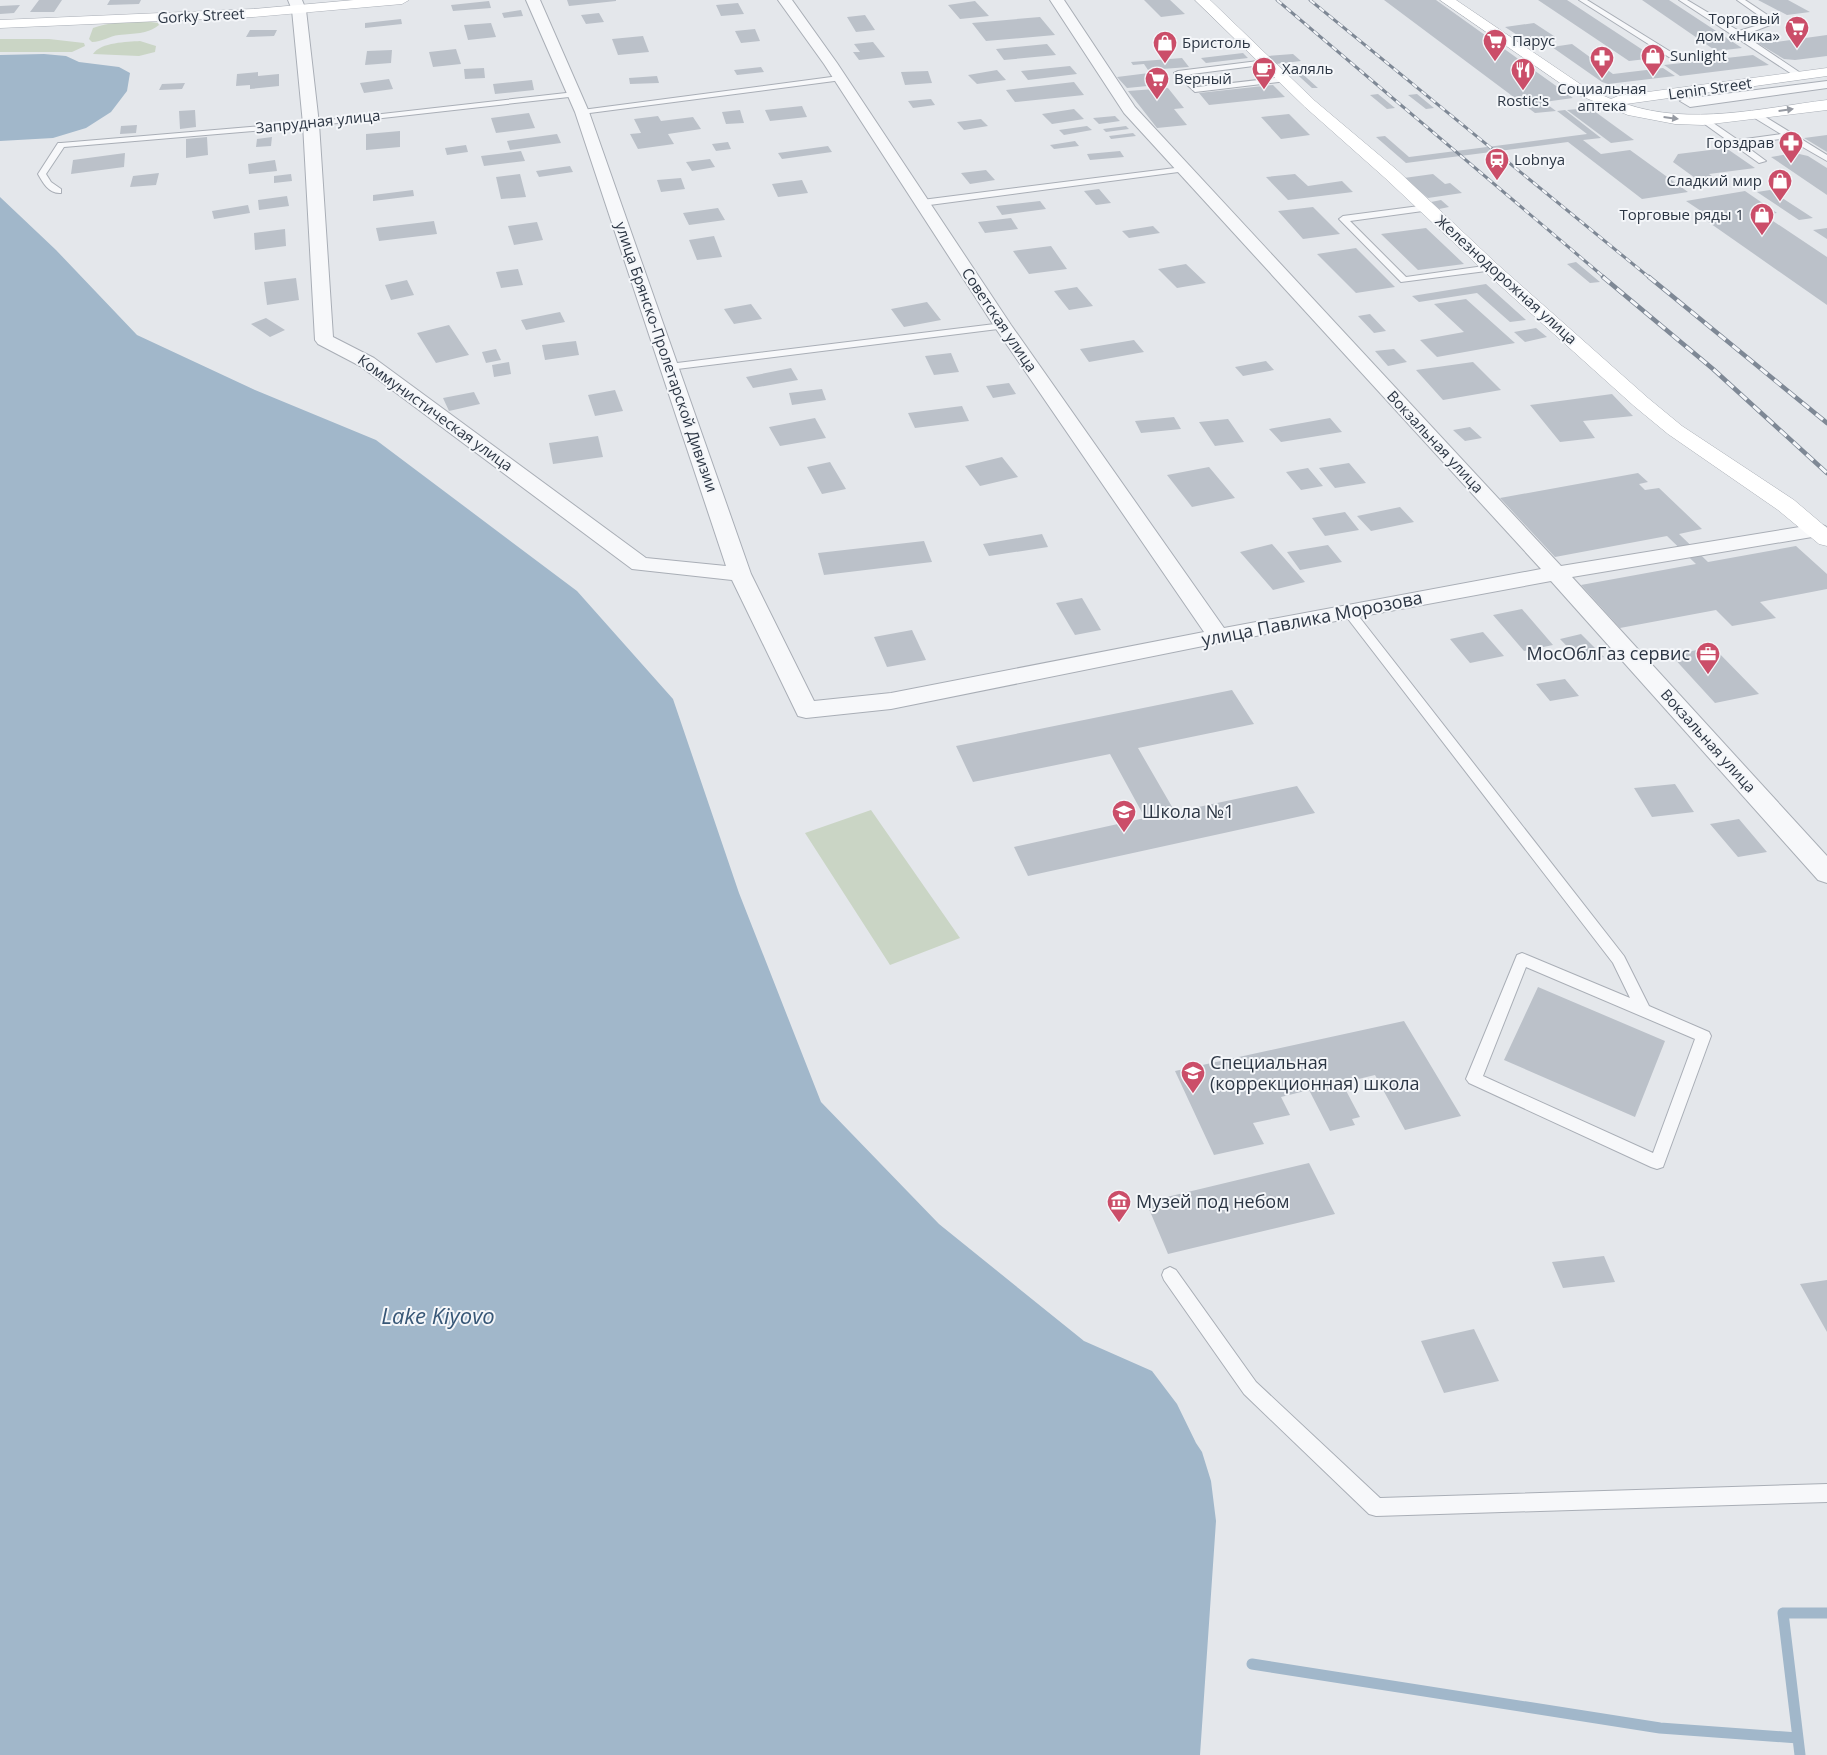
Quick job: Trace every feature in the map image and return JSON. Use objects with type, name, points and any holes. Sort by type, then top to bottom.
[{"type":"street","name":"Gorky Street","points":[[0,24],[402,0]]},
{"type":"street","name":"улица Брянско-Пролетарской Дивизии","points":[[533,0],[582,112],[740,574],[806,710]]},
{"type":"street","name":"Советская улица","points":[[785,0],[839,78],[1003,326],[1218,636]]},
{"type":"street","name":"Вокзальная улица","points":[[1057,0],[1129,110],[1556,573],[1827,873]]},
{"type":"street","name":"Железнодорожная улица","points":[[1202,0],[1284,80],[1491,268],[1675,430],[1786,505],[1822,534]]},
{"type":"street","points":[[1447,0],[1581,91],[1607,103]]},
{"type":"street","name":"Коммунистическая улица","points":[[297,5],[311,124],[324,340],[367,362],[640,564],[740,574]]},
{"type":"street","name":"Lenin Street","points":[[1607,103],[1827,72]]},
{"type":"street","name":"Lenin Street","points":[[1607,103],[1647,115],[1703,120],[1827,105]]},
{"type":"street","name":"улица Павлика Морозова","points":[[806,710],[891,701],[1218,636],[1556,573],[1822,534]]},
{"type":"lane","points":[[1582,0],[1675,58]]},
{"type":"lane","points":[[1682,0],[1801,76]]},
{"type":"lane","points":[[1738,34],[1774,22],[1740,0]]},
{"type":"lane","points":[[1266,62],[1178,72],[1195,90],[1284,80]]},
{"type":"lane","points":[[582,112],[839,78]]},
{"type":"lane","points":[[1827,85],[1690,105],[1684,101],[1827,85]]},
{"type":"lane","name":"Запрудная улица","points":[[58,191],[48,184],[42,174],[61,145],[311,124],[575,94]]},
{"type":"lane","points":[[1756,115],[1827,159]]},
{"type":"lane","points":[[1703,120],[1762,161]]},
{"type":"lane","points":[[1736,143],[1789,135]]},
{"type":"lane","points":[[922,203],[1183,169]]},
{"type":"lane","points":[[1427,208],[1343,219],[1404,280],[1491,268]]},
{"type":"lane","points":[[669,367],[1003,326]]},
{"type":"lane","points":[[1349,612],[1619,960],[1643,1010],[1704,1036],[1657,1162],[1474,1079],[1522,959],[1643,1010]]},
{"type":"lane","points":[[1170,1275],[1250,1388],[1376,1507],[1827,1493]]},
{"type":"green space","points":[[158,23],[159,25],[140,33],[115,36],[96,42],[92,42],[89,39],[93,28],[107,24]]},
{"type":"green space","points":[[0,39],[49,39],[84,43],[85,46],[72,52],[0,52]]},
{"type":"green space","points":[[140,41],[156,46],[155,52],[139,56],[93,54],[108,45]]},
{"type":"green space","points":[[871,810],[960,938],[890,965],[805,833]]},
{"type":"water","points":[[44,54],[66,56],[79,62],[119,67],[130,73],[127,91],[111,112],[86,128],[53,138],[0,141],[0,55]]},
{"type":"water","name":"Lake Kiyovo","points":[[0,197],[56,250],[137,335],[255,390],[376,440],[577,591],[673,699],[739,893],[821,1102],[939,1224],[1084,1341],[1152,1371],[1177,1404],[1202,1452],[1211,1481],[1216,1521],[1200,1755],[0,1755]]},
{"type":"building","points":[[39,0],[62,0],[54,12],[30,12]]},
{"type":"building","points":[[110,0],[141,0],[139,4],[107,5]]},
{"type":"building","points":[[567,0],[616,0],[616,1],[569,6]]},
{"type":"building","points":[[1144,0],[1170,0],[1185,14],[1161,17]]},
{"type":"building","name":"Парус","points":[[1384,0],[1436,0],[1573,98],[1544,102],[1556,111],[1535,113]]},
{"type":"building","points":[[1538,0],[1567,0],[1655,58],[1629,61]]},
{"type":"building","points":[[1642,0],[1669,0],[1742,48],[1716,51]]},
{"type":"building","points":[[1758,0],[1788,0],[1810,12],[1787,15]]},
{"type":"building","points":[[489,1],[491,8],[453,11],[451,5]]},
{"type":"building","points":[[975,1],[989,16],[960,19],[948,5]]},
{"type":"building","points":[[738,3],[744,14],[721,16],[716,5]]},
{"type":"building","points":[[20,5],[14,13],[0,14],[0,6]]},
{"type":"building","points":[[521,10],[523,16],[504,18],[502,13]]},
{"type":"building","points":[[599,13],[604,22],[586,24],[581,15]]},
{"type":"building","points":[[865,15],[875,30],[856,32],[847,17]]},
{"type":"building","points":[[1040,17],[1055,35],[986,41],[972,23]]},
{"type":"building","points":[[401,19],[402,24],[365,28],[365,23]]},
{"type":"building","points":[[491,23],[496,37],[468,40],[464,25]]},
{"type":"building","points":[[1534,23],[1557,38],[1528,42],[1505,27]]},
{"type":"building","points":[[755,29],[760,41],[741,43],[735,31]]},
{"type":"building","points":[[250,30],[277,30],[274,36],[246,37]]},
{"type":"building","name":"Торговый дом «Ника»","points":[[1827,35],[1827,56],[1795,60],[1784,59],[1754,41],[1770,38],[1776,42]]},
{"type":"building","points":[[643,36],[649,52],[618,55],[612,39]]},
{"type":"building","points":[[873,42],[885,57],[859,60],[853,52],[860,52],[854,44]]},
{"type":"building","points":[[1047,44],[1056,55],[1004,60],[996,49]]},
{"type":"building","points":[[1572,44],[1613,74],[1663,68],[1675,76],[1608,84],[1602,82],[1552,47]]},
{"type":"building","points":[[456,49],[461,64],[433,67],[429,52]]},
{"type":"building","points":[[392,50],[391,63],[365,65],[367,51]]},
{"type":"building","points":[[1243,53],[1248,58],[1206,63],[1201,58]]},
{"type":"building","points":[[1293,54],[1301,61],[1276,64],[1268,56]]},
{"type":"building","points":[[1753,55],[1769,65],[1680,76],[1664,65]]},
{"type":"building","points":[[1182,58],[1189,67],[1148,70],[1144,64],[1133,65],[1131,62]]},
{"type":"building","points":[[1070,66],[1077,74],[1028,80],[1021,71]]},
{"type":"building","points":[[761,67],[764,72],[737,75],[734,70]]},
{"type":"building","points":[[484,68],[485,78],[465,79],[464,69]]},
{"type":"building","points":[[1291,69],[1297,69],[1318,88],[1312,88]]},
{"type":"building","points":[[997,70],[1006,80],[977,84],[968,75]]},
{"type":"building","points":[[928,71],[932,83],[905,85],[901,72]]},
{"type":"building","points":[[258,72],[258,76],[279,74],[279,86],[250,89],[250,85],[236,86],[237,74]]},
{"type":"building","points":[[1157,72],[1168,84],[1127,88],[1117,77]]},
{"type":"building","points":[[657,76],[659,83],[630,84],[629,78]]},
{"type":"building","points":[[389,79],[393,89],[364,93],[360,83]]},
{"type":"building","points":[[532,80],[534,90],[495,94],[493,84]]},
{"type":"building","points":[[1074,82],[1084,95],[1015,102],[1006,90]]},
{"type":"building","points":[[185,83],[182,89],[159,90],[162,84]]},
{"type":"building","points":[[1273,85],[1285,97],[1209,105],[1199,93]]},
{"type":"building","name":"Верный","points":[[1168,88],[1184,108],[1174,109],[1187,125],[1157,128],[1128,91]]},
{"type":"building","points":[[1378,94],[1395,108],[1387,109],[1370,95]]},
{"type":"building","points":[[1417,94],[1434,108],[1426,109],[1408,95]]},
{"type":"building","points":[[931,99],[935,105],[913,108],[908,101]]},
{"type":"building","points":[[802,106],[807,117],[770,121],[765,110]]},
{"type":"building","points":[[1590,108],[1634,140],[1611,143],[1567,110]]},
{"type":"building","points":[[1074,109],[1084,119],[1052,124],[1042,114]]},
{"type":"building","points":[[195,110],[196,127],[180,129],[179,111]]},
{"type":"building","points":[[740,110],[744,123],[726,124],[722,112]]},
{"type":"building","points":[[1565,110],[1601,138],[1583,140],[1601,154],[1630,150],[1688,192],[1642,199],[1568,142],[1406,163],[1376,137],[1385,136],[1409,157],[1587,134],[1557,111]]},
{"type":"building","points":[[529,113],[535,128],[496,133],[491,118]]},
{"type":"building","points":[[1289,114],[1310,135],[1281,139],[1261,117]]},
{"type":"building","points":[[658,116],[661,121],[693,117],[701,129],[668,134],[674,144],[638,149],[630,134],[641,133],[634,119]]},
{"type":"building","points":[[1115,116],[1120,121],[1099,124],[1093,118]]},
{"type":"building","points":[[981,119],[988,126],[964,130],[957,122]]},
{"type":"building","points":[[137,125],[136,133],[120,134],[121,126]]},
{"type":"building","points":[[1087,126],[1092,130],[1064,135],[1059,130]]},
{"type":"building","points":[[1126,126],[1129,129],[1106,132],[1103,129]]},
{"type":"building","points":[[400,131],[400,147],[366,150],[366,134]]},
{"type":"building","points":[[1133,133],[1136,136],[1111,139],[1109,136]]},
{"type":"building","points":[[557,134],[561,143],[510,150],[507,141]]},
{"type":"building","points":[[1827,135],[1827,152],[1804,138]]},
{"type":"building","points":[[207,137],[208,155],[186,158],[186,139]]},
{"type":"building","points":[[272,137],[271,146],[256,147],[257,139]]},
{"type":"building","points":[[1075,141],[1079,146],[1054,149],[1050,145]]},
{"type":"building","points":[[728,142],[731,149],[716,151],[712,144]]},
{"type":"building","points":[[466,145],[468,152],[447,155],[445,148]]},
{"type":"building","points":[[828,146],[832,152],[782,159],[778,153]]},
{"type":"building","points":[[1726,148],[1755,168],[1709,174],[1719,181],[1702,183],[1673,162],[1678,154]]},
{"type":"building","points":[[521,151],[525,161],[484,166],[481,156]]},
{"type":"building","points":[[1120,151],[1124,157],[1090,160],[1087,154]]},
{"type":"building","points":[[125,153],[124,167],[71,174],[73,160]]},
{"type":"building","points":[[1795,153],[1808,156],[1827,168],[1827,195],[1771,157]]},
{"type":"building","points":[[710,159],[715,167],[692,171],[686,162]]},
{"type":"building","points":[[275,160],[277,171],[249,174],[248,164]]},
{"type":"building","points":[[570,166],[573,172],[539,177],[536,171]]},
{"type":"building","points":[[986,170],[995,180],[970,184],[961,173]]},
{"type":"building","points":[[159,173],[156,185],[130,187],[133,176]]},
{"type":"building","points":[[291,174],[292,181],[274,183],[274,176]]},
{"type":"building","points":[[520,174],[526,197],[501,199],[496,177]]},
{"type":"building","points":[[1295,174],[1308,186],[1342,181],[1353,192],[1288,200],[1266,177]]},
{"type":"building","points":[[1433,174],[1445,184],[1450,183],[1462,193],[1428,198],[1404,178]]},
{"type":"building","points":[[681,178],[685,189],[661,192],[657,180]]},
{"type":"building","points":[[802,180],[808,193],[778,197],[772,184]]},
{"type":"building","points":[[1099,189],[1111,203],[1096,205],[1084,191]]},
{"type":"building","points":[[413,190],[414,196],[373,201],[373,195]]},
{"type":"building","points":[[1770,190],[1813,218],[1799,220],[1757,192]]},
{"type":"building","name":"Торговые ряды 1","points":[[1745,191],[1777,213],[1764,215],[1827,257],[1827,305],[1694,212],[1701,211],[1686,201]]},
{"type":"building","points":[[287,196],[289,206],[259,210],[258,200]]},
{"type":"building","points":[[1441,200],[1449,207],[1439,209],[1431,202]]},
{"type":"building","points":[[1040,201],[1046,209],[1002,215],[996,206]]},
{"type":"building","points":[[248,205],[250,213],[214,219],[212,211]]},
{"type":"building","points":[[1313,207],[1340,234],[1303,239],[1278,211]]},
{"type":"building","points":[[718,208],[725,220],[689,225],[683,213]]},
{"type":"building","points":[[1011,218],[1018,229],[985,233],[978,222]]},
{"type":"building","points":[[434,221],[437,234],[379,241],[376,228]]},
{"type":"building","points":[[537,222],[543,240],[514,245],[508,226]]},
{"type":"building","points":[[1153,226],[1160,233],[1129,238],[1122,231]]},
{"type":"building","points":[[1426,228],[1464,264],[1418,270],[1381,234]]},
{"type":"building","points":[[1827,228],[1827,239],[1813,230]]},
{"type":"building","points":[[285,229],[286,246],[255,250],[254,233]]},
{"type":"building","points":[[714,236],[722,257],[697,260],[689,240]]},
{"type":"building","points":[[1051,246],[1067,269],[1029,274],[1013,251]]},
{"type":"building","points":[[1356,248],[1395,287],[1356,293],[1317,254]]},
{"type":"building","points":[[1576,262],[1600,282],[1590,283],[1567,264]]},
{"type":"building","points":[[1186,264],[1206,283],[1177,288],[1158,269]]},
{"type":"building","points":[[518,269],[523,285],[501,288],[496,272]]},
{"type":"building","points":[[296,278],[299,300],[267,305],[264,282]]},
{"type":"building","points":[[407,280],[414,295],[391,300],[385,285]]},
{"type":"building","points":[[1486,284],[1526,320],[1510,322],[1477,293],[1419,302],[1412,296]]},
{"type":"building","points":[[1077,287],[1093,306],[1069,310],[1054,291]]},
{"type":"building","points":[[1466,299],[1515,343],[1437,357],[1420,340],[1464,332],[1434,304]]},
{"type":"building","points":[[927,302],[941,320],[904,327],[891,309]]},
{"type":"building","points":[[751,304],[762,319],[734,324],[724,309]]},
{"type":"building","points":[[560,312],[565,322],[526,330],[521,320]]},
{"type":"building","points":[[1370,314],[1386,331],[1374,333],[1358,316]]},
{"type":"building","points":[[266,318],[285,330],[270,337],[251,324]]},
{"type":"building","points":[[449,325],[469,355],[436,363],[417,333]]},
{"type":"building","points":[[1536,328],[1547,337],[1525,342],[1514,332]]},
{"type":"building","points":[[1134,340],[1144,352],[1089,362],[1080,349]]},
{"type":"building","points":[[576,341],[579,355],[545,360],[542,345]]},
{"type":"building","points":[[496,349],[501,360],[486,363],[482,352]]},
{"type":"building","points":[[1394,349],[1407,362],[1388,366],[1375,351]]},
{"type":"building","points":[[951,353],[959,372],[934,375],[925,356]]},
{"type":"building","points":[[1266,361],[1274,370],[1243,376],[1235,367]]},
{"type":"building","points":[[509,362],[511,374],[494,377],[492,365]]},
{"type":"building","points":[[1473,362],[1501,390],[1443,400],[1416,370]]},
{"type":"building","points":[[791,368],[798,380],[753,388],[746,377]]},
{"type":"building","points":[[1009,383],[1016,394],[993,398],[986,386]]},
{"type":"building","points":[[822,389],[826,400],[792,405],[789,393]]},
{"type":"building","points":[[615,390],[623,411],[595,416],[588,395]]},
{"type":"building","points":[[474,392],[480,404],[449,411],[443,398]]},
{"type":"building","points":[[1612,394],[1633,416],[1583,421],[1595,438],[1560,442],[1530,405]]},
{"type":"building","points":[[962,406],[969,421],[915,428],[908,413]]},
{"type":"building","points":[[1174,417],[1181,429],[1141,433],[1135,421]]},
{"type":"building","points":[[815,418],[826,438],[780,446],[769,427]]},
{"type":"building","points":[[1330,418],[1342,432],[1281,442],[1269,429]]},
{"type":"building","points":[[1228,419],[1244,442],[1215,446],[1199,422]]},
{"type":"building","points":[[1470,427],[1482,438],[1465,441],[1453,430]]},
{"type":"building","points":[[598,436],[603,457],[553,464],[549,443]]},
{"type":"building","points":[[1002,457],[1018,477],[980,486],[965,466]]},
{"type":"building","points":[[830,462],[846,489],[822,494],[807,467]]},
{"type":"building","points":[[1349,463],[1366,483],[1335,488],[1319,468]]},
{"type":"building","points":[[1209,467],[1235,498],[1192,507],[1167,475]]},
{"type":"building","points":[[1308,468],[1323,486],[1301,490],[1286,472]]},
{"type":"building","points":[[1638,473],[1648,482],[1639,484],[1645,490],[1659,488],[1702,529],[1679,534],[1708,562],[1796,546],[1827,574],[1827,589],[1760,602],[1776,618],[1732,626],[1716,610],[1620,628],[1581,585],[1696,564],[1667,536],[1555,557],[1500,498]]},
{"type":"building","points":[[1400,507],[1414,522],[1371,531],[1357,516]]},
{"type":"building","points":[[1345,512],[1359,530],[1325,536],[1312,518]]},
{"type":"building","points":[[1042,534],[1048,547],[989,556],[983,544]]},
{"type":"building","points":[[924,541],[932,562],[824,575],[818,553]]},
{"type":"building","points":[[1272,544],[1305,582],[1273,590],[1240,552]]},
{"type":"building","points":[[1328,545],[1342,562],[1300,570],[1287,552]]},
{"type":"building","points":[[1082,598],[1101,630],[1075,635],[1056,603]]},
{"type":"building","points":[[1522,609],[1553,645],[1524,651],[1493,615]]},
{"type":"building","points":[[912,630],[926,660],[887,667],[874,637]]},
{"type":"building","points":[[1483,632],[1504,656],[1470,663],[1450,639]]},
{"type":"building","points":[[1581,634],[1604,657],[1582,662],[1560,639]]},
{"type":"building","points":[[1713,647],[1759,694],[1715,703],[1671,655]]},
{"type":"building","points":[[1565,679],[1579,696],[1550,701],[1536,684]]},
{"type":"building","points":[[1232,690],[1254,724],[1138,748],[1175,812],[1297,786],[1315,813],[1028,876],[1014,847],[1145,818],[1110,754],[973,782],[956,746]]},
{"type":"building","points":[[1675,784],[1694,812],[1652,817],[1634,788]]},
{"type":"building","points":[[1739,819],[1767,852],[1738,857],[1710,824]]},
{"type":"building","points":[[1538,987],[1665,1041],[1635,1117],[1504,1060]]},
{"type":"building","points":[[1404,1021],[1461,1116],[1405,1130],[1375,1075],[1342,1083],[1360,1117],[1352,1119],[1355,1125],[1330,1131],[1309,1090],[1281,1097],[1290,1115],[1253,1123],[1264,1144],[1214,1155],[1175,1071]]},
{"type":"building","points":[[1309,1163],[1335,1214],[1168,1254],[1146,1202]]},
{"type":"building","points":[[1604,1256],[1615,1282],[1563,1288],[1552,1262]]},
{"type":"building","points":[[1827,1280],[1827,1332],[1800,1284]]},
{"type":"building","points":[[1474,1329],[1499,1381],[1444,1393],[1421,1341]]},
{"type":"waterway","points":[[1798,1738],[1783,1613],[1827,1613]]},
{"type":"waterway","points":[[1252,1664],[1660,1728],[1798,1738]]},
{"type":"waterway","points":[[1798,1738],[1800,1755]]},
{"type":"railway","points":[[1277,0],[1605,278]]},
{"type":"railway","points":[[1310,0],[1650,278]]},
{"type":"railway","points":[[1603,277],[1713,369],[1827,473]]},
{"type":"railway","points":[[1649,277],[1827,423]]},
{"type":"place","name":"Торговый дом «Ника»","points":[[1797,49]]},
{"type":"place","name":"Парус","points":[[1495,62]]},
{"type":"place","name":"Бристоль","points":[[1165,64]]},
{"type":"place","name":"Sunlight","points":[[1653,77]]},
{"type":"place","name":"Социальная аптека","points":[[1602,79]]},
{"type":"place","name":"Халяль","points":[[1264,90]]},
{"type":"place","name":"Rostic's","points":[[1523,91]]},
{"type":"place","name":"Верный","points":[[1157,100]]},
{"type":"place","name":"Горздрав","points":[[1791,164]]},
{"type":"place","name":"Lobnya","points":[[1497,181]]},
{"type":"place","name":"Сладкий мир","points":[[1780,202]]},
{"type":"place","name":"Торговые ряды 1","points":[[1762,236]]},
{"type":"place","name":"МосОблГаз сервис","points":[[1708,675]]},
{"type":"place","name":"Школа №1","points":[[1124,833]]},
{"type":"place","name":"Специальная (коррекционная) школа","points":[[1193,1094]]},
{"type":"place","name":"Музей под небом","points":[[1119,1223]]}]
